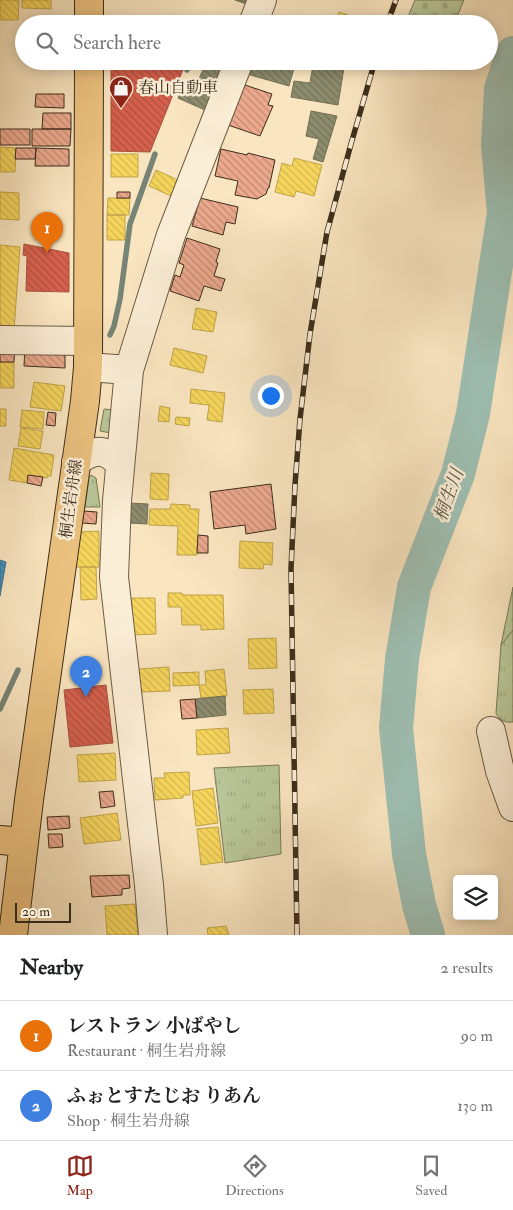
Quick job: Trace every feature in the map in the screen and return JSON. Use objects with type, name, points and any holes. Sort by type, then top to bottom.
[{"type":"main road","points":[[89,0],[89,15]]},
{"type":"main road","name":"桐生岩舟線","points":[[13,935],[12,841],[76,462],[88,354],[89,70]]},
{"type":"street","points":[[256,15],[262,0]]},
{"type":"street","points":[[153,935],[114,577],[120,464],[129,370],[171,235],[235,70]]},
{"type":"street","points":[[0,340],[88,354],[129,370]]},
{"type":"street","points":[[76,462],[86,455],[97,451],[115,458],[120,464]]},
{"type":"street","points":[[491,731],[500,771],[513,807]]},
{"type":"green space","points":[[415,0],[464,0],[458,15],[409,15]]},
{"type":"green space","points":[[104,409],[114,410],[111,433],[100,431]]},
{"type":"green space","points":[[91,475],[96,478],[100,507],[85,507],[89,477]]},
{"type":"green space","points":[[513,587],[513,630],[501,645]]},
{"type":"green space","points":[[513,630],[513,722],[510,722],[501,719],[496,713],[501,645]]},
{"type":"green space","points":[[279,765],[281,854],[225,863],[214,768]]},
{"type":"building: Homes","points":[[0,0],[19,0],[18,15],[15,15],[15,20],[0,20]]},
{"type":"building: Homes","points":[[22,0],[51,0],[51,9],[22,8]]},
{"type":"building: Homes","points":[[0,147],[16,148],[15,172],[0,172]]},
{"type":"building: Homes","points":[[111,154],[138,154],[138,177],[111,177]]},
{"type":"building: Homes","points":[[294,158],[322,165],[314,196],[296,191],[294,197],[275,192],[282,163],[292,166]]},
{"type":"building: Homes","points":[[156,170],[178,180],[171,196],[149,186]]},
{"type":"building: Homes","points":[[0,192],[19,193],[19,220],[0,219]]},
{"type":"building: Homes","points":[[108,198],[130,198],[129,215],[107,215]]},
{"type":"building: Homes","points":[[107,215],[125,215],[125,240],[107,240]]},
{"type":"building: Homes","points":[[0,245],[20,247],[14,330],[0,329]]},
{"type":"building: Homes","points":[[196,308],[217,312],[213,332],[192,329]]},
{"type":"building: Homes","points":[[174,348],[207,356],[203,373],[170,365]]},
{"type":"building: Homes","points":[[0,362],[14,362],[14,388],[0,388]]},
{"type":"building: Homes","points":[[34,382],[65,386],[61,411],[30,407]]},
{"type":"building: Homes","points":[[191,389],[225,393],[222,422],[207,420],[209,405],[190,403]]},
{"type":"building: Homes","points":[[160,406],[170,408],[169,422],[158,421]]},
{"type":"building: Homes","points":[[0,409],[6,409],[6,426],[0,426]]},
{"type":"building: Homes","points":[[22,410],[44,412],[43,429],[20,427]]},
{"type":"building: Homes","points":[[176,417],[190,418],[189,426],[175,424]]},
{"type":"building: Homes","points":[[21,428],[43,431],[40,449],[18,446]]},
{"type":"building: Homes","points":[[14,448],[54,455],[51,476],[47,476],[47,478],[28,475],[27,483],[9,480]]},
{"type":"building: Homes","points":[[151,473],[169,474],[168,500],[150,499]]},
{"type":"building: Homes","points":[[171,504],[190,505],[190,509],[199,509],[197,555],[177,555],[178,526],[149,525],[150,509],[170,509]]},
{"type":"building: Homes","points":[[99,531],[99,567],[76,567],[76,553],[80,532]]},
{"type":"building: Homes","points":[[240,541],[273,543],[272,565],[264,564],[263,569],[239,568]]},
{"type":"building: Homes","points":[[80,567],[96,567],[97,599],[81,600]]},
{"type":"building: Homes","points":[[168,593],[223,595],[224,629],[201,630],[201,625],[182,625],[181,607],[168,607]]},
{"type":"building: Homes","points":[[132,598],[155,598],[156,634],[132,635]]},
{"type":"building: Homes","points":[[276,638],[277,668],[249,669],[248,639]]},
{"type":"building: Homes","points":[[169,667],[170,691],[139,692],[138,669]]},
{"type":"building: Homes","points":[[224,669],[227,696],[201,698],[199,685],[206,685],[205,671]]},
{"type":"building: Homes","points":[[199,672],[199,685],[173,686],[173,673]]},
{"type":"building: Homes","points":[[273,689],[274,713],[244,714],[243,690]]},
{"type":"building: Homes","points":[[228,728],[230,753],[197,755],[196,730]]},
{"type":"building: Homes","points":[[115,753],[116,780],[79,782],[77,755]]},
{"type":"building: Homes","points":[[189,772],[190,795],[183,795],[183,798],[155,800],[154,778],[165,778],[164,773]]},
{"type":"building: Homes","points":[[213,788],[218,823],[196,826],[192,791]]},
{"type":"building: Homes","points":[[117,813],[121,840],[84,844],[80,818]]},
{"type":"building: Homes","points":[[218,827],[223,862],[201,865],[197,829]]},
{"type":"building: Homes","points":[[135,904],[138,935],[107,935],[105,906]]},
{"type":"building: Homes","points":[[226,926],[229,935],[208,935],[207,928]]},
{"type":"building: Shops","points":[[111,70],[183,70],[150,152],[111,151]]},
{"type":"building: Shops","points":[[24,244],[69,253],[69,292],[26,291],[27,256],[23,255]]},
{"type":"building: Shops","points":[[106,685],[113,743],[70,747],[64,690]]},
{"type":"building: Schools","points":[[0,560],[6,562],[0,596]]},
{"type":"building: Industry","points":[[235,0],[251,0],[249,5]]},
{"type":"building: Industry","points":[[203,70],[225,70],[207,111],[178,98],[187,79],[197,83]]},
{"type":"building: Industry","points":[[248,70],[293,70],[289,86],[247,74]]},
{"type":"building: Industry","points":[[312,70],[344,70],[338,105],[291,97],[294,81],[310,83]]},
{"type":"building: Industry","points":[[311,111],[337,116],[323,162],[313,159],[319,139],[306,136]]},
{"type":"building: Industry","points":[[130,503],[148,504],[147,524],[129,523]]},
{"type":"building: Industry","points":[[225,696],[226,715],[197,718],[195,699]]},
{"type":"building: Other","points":[[242,84],[272,94],[268,105],[273,106],[260,136],[228,125]]},
{"type":"building: Other","points":[[36,94],[64,94],[64,108],[35,107]]},
{"type":"building: Other","points":[[43,113],[71,113],[71,129],[42,129]]},
{"type":"building: Other","points":[[0,129],[30,129],[30,145],[0,145]]},
{"type":"building: Other","points":[[32,129],[71,129],[70,146],[32,146]]},
{"type":"building: Other","points":[[16,148],[36,148],[35,159],[15,159]]},
{"type":"building: Other","points":[[36,148],[69,149],[69,166],[35,166]]},
{"type":"building: Other","points":[[221,149],[275,160],[266,194],[257,199],[235,195],[238,181],[215,176]]},
{"type":"building: Other","points":[[117,192],[130,192],[130,198],[117,198]]},
{"type":"building: Other","points":[[200,198],[238,207],[235,224],[226,222],[223,235],[192,226]]},
{"type":"building: Other","points":[[187,238],[220,249],[214,276],[225,279],[221,291],[204,286],[199,301],[170,291],[175,275],[180,277],[184,265],[179,263]]},
{"type":"building: Other","points":[[0,345],[15,346],[14,362],[0,362]]},
{"type":"building: Other","points":[[25,346],[65,348],[65,368],[24,366]]},
{"type":"building: Other","points":[[48,412],[56,413],[55,426],[46,425]]},
{"type":"building: Other","points":[[28,475],[43,477],[41,486],[27,483]]},
{"type":"building: Other","points":[[271,484],[276,529],[246,534],[245,525],[214,529],[210,492]]},
{"type":"building: Other","points":[[84,511],[97,512],[96,524],[82,523]]},
{"type":"building: Other","points":[[198,535],[208,536],[208,553],[197,553]]},
{"type":"building: Other","points":[[195,699],[197,718],[182,719],[180,700]]},
{"type":"building: Other","points":[[113,791],[115,806],[101,808],[99,792]]},
{"type":"building: Other","points":[[69,816],[70,828],[48,830],[47,817]]},
{"type":"building: Other","points":[[48,834],[62,834],[63,847],[49,848]]},
{"type":"building: Other","points":[[129,875],[130,888],[122,889],[122,895],[92,897],[90,876]]},
{"type":"waterway","name":"桐生川","points":[[428,935],[419,905],[409,854],[396,728],[402,659],[414,587],[458,474],[473,414],[504,213],[498,145],[501,89],[513,53]]},
{"type":"waterway","points":[[110,335],[120,299],[130,224],[155,154]]},
{"type":"waterway","points":[[0,709],[18,670]]},
{"type":"railway","points":[[390,15],[396,0]]},
{"type":"railway","points":[[297,935],[291,569],[300,419],[310,334],[327,232],[372,70]]},
{"type":"place","name":"春山自動車","points":[[121,109]]},
{"type":"place","name":"レストラン 小ばやし","points":[[47,253]]},
{"type":"place","name":"ふぉとすたじお りあん","points":[[86,697]]}]
